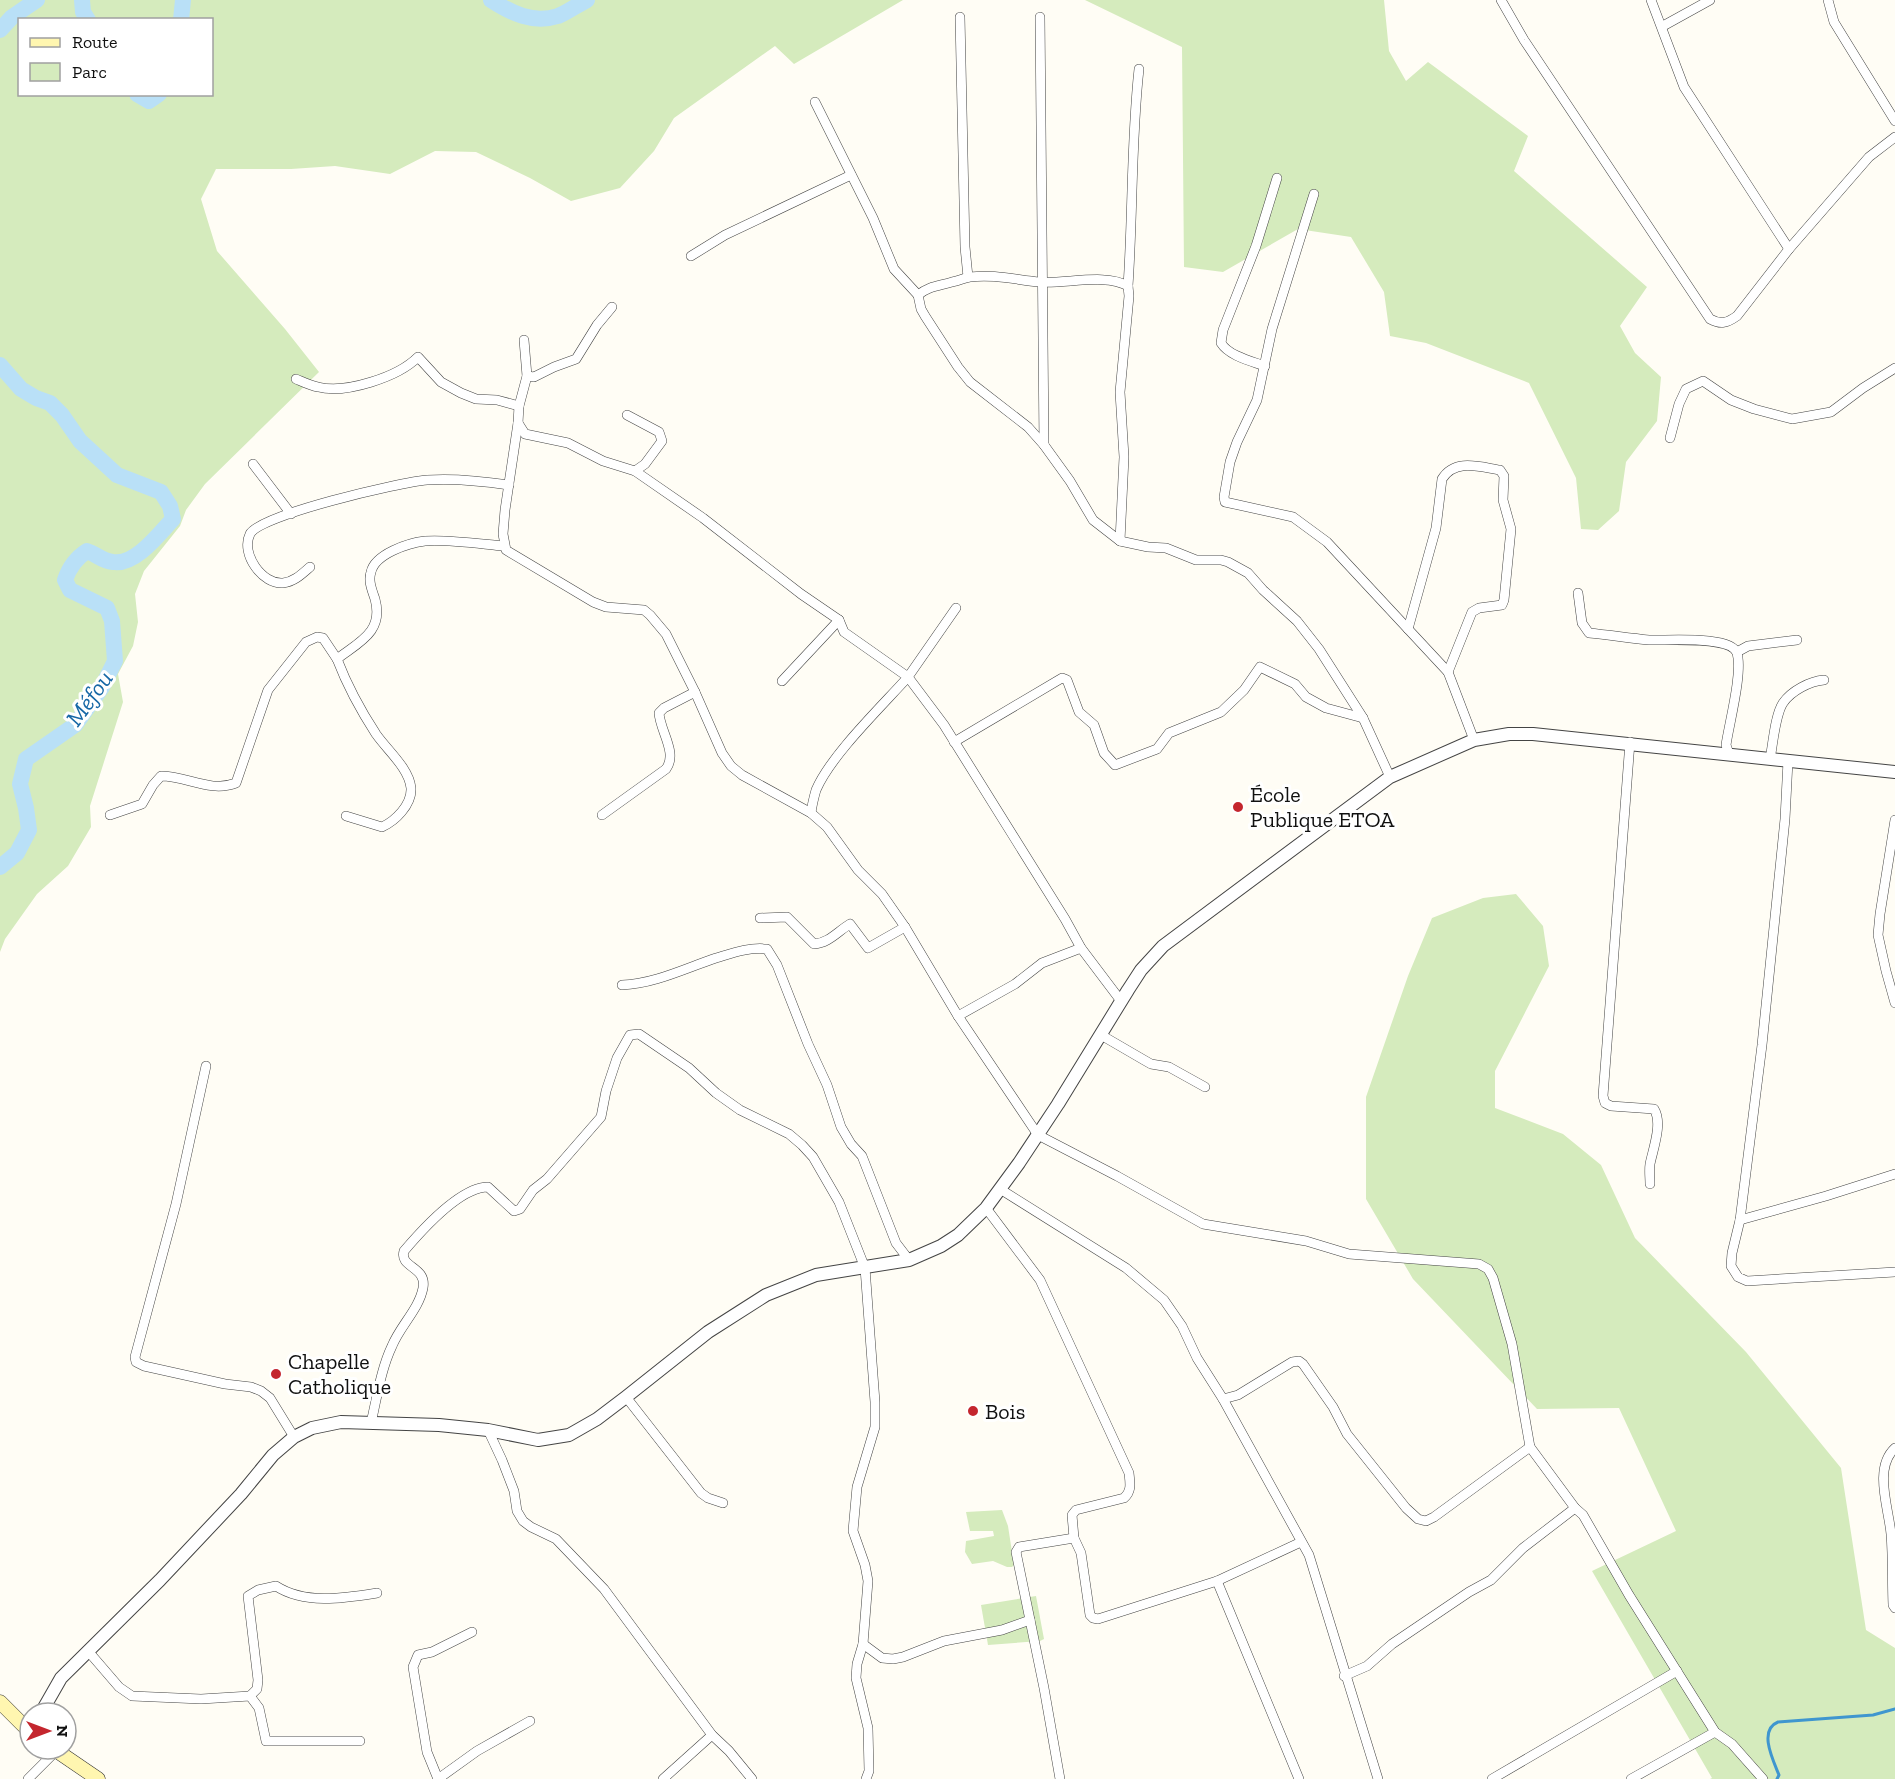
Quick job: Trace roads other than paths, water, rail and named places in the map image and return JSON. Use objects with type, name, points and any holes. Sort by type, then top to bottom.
[{"type":"main road","points":[[0,1702],[18,1720]]},
{"type":"main road","points":[[71,1761],[98,1779]]},
{"type":"street","points":[[1501,0],[1515,25],[1710,319],[1718,324],[1728,323],[1737,316],[1789,249],[1869,157],[1895,137]]},
{"type":"street","points":[[1651,0],[1663,26],[1684,87],[1789,249]]},
{"type":"street","points":[[1663,26],[1710,0]]},
{"type":"street","points":[[1828,0],[1834,22],[1895,121]]},
{"type":"street","points":[[960,17],[965,247],[969,277]]},
{"type":"street","points":[[1040,17],[1044,445]]},
{"type":"street","points":[[1120,541],[1124,457],[1120,392],[1129,296],[1132,168],[1139,69]]},
{"type":"street","points":[[815,102],[873,218],[894,269],[918,295],[921,309],[957,367],[970,382],[1028,428],[1044,445],[1070,481],[1093,520],[1120,541],[1166,548],[1196,560],[1221,560],[1248,573],[1297,621],[1319,649],[1363,718],[1390,777]]},
{"type":"street","points":[[691,256],[725,235],[851,175]]},
{"type":"street","points":[[1265,366],[1238,356],[1224,348],[1221,343],[1223,330],[1256,246],[1277,178]]},
{"type":"street","points":[[1314,194],[1272,329],[1257,400],[1230,462],[1225,502],[1293,517],[1327,542],[1448,672],[1474,740]]},
{"type":"street","points":[[918,295],[937,284],[949,284],[969,277],[997,277],[1041,282],[1106,281],[1120,282],[1128,286]]},
{"type":"street","points":[[527,376],[534,377],[576,359],[597,325],[612,307]]},
{"type":"street","points":[[524,340],[527,376],[519,406],[505,510],[504,546],[506,550],[593,602],[606,607],[644,610],[666,634],[722,753],[731,766],[742,775],[811,813],[827,828],[858,870],[882,894],[905,927],[958,1016],[1038,1135],[1203,1224],[1306,1241],[1349,1254],[1479,1264],[1488,1269],[1493,1278],[1512,1344],[1530,1447],[1588,1524],[1629,1595],[1715,1732],[1732,1744],[1763,1779]]},
{"type":"street","points":[[296,379],[317,387],[336,389],[362,385],[408,366],[418,357],[441,382],[461,393],[476,399],[497,400],[519,406]]},
{"type":"street","points":[[1670,438],[1686,389],[1703,381],[1739,403],[1792,419],[1831,412],[1895,368]]},
{"type":"street","points":[[627,415],[659,432],[662,441],[650,459],[635,471]]},
{"type":"street","points":[[518,423],[525,434],[568,442],[603,461],[635,471],[703,518],[801,594],[839,620],[844,632],[908,677],[954,742],[1055,902],[1081,948],[1120,1001]]},
{"type":"street","points":[[253,464],[291,514]]},
{"type":"street","points":[[1408,629],[1436,528],[1442,478],[1455,467],[1468,465],[1500,470],[1504,476],[1503,500],[1511,529],[1504,600],[1502,605],[1479,608],[1472,612],[1448,672]]},
{"type":"street","points":[[310,567],[297,578],[284,583],[271,582],[259,571],[249,554],[250,533],[256,527],[339,498],[415,481],[476,480],[509,484]]},
{"type":"street","points":[[337,659],[366,638],[373,629],[377,618],[376,604],[370,584],[370,572],[375,563],[386,555],[408,545],[426,541],[504,546]]},
{"type":"street","points":[[1578,593],[1582,623],[1589,633],[1652,640],[1690,639],[1732,646],[1737,652],[1738,669],[1726,745],[1729,754]]},
{"type":"street","points":[[811,813],[816,791],[824,775],[908,677],[956,608]]},
{"type":"street","points":[[782,681],[839,620]]},
{"type":"street","points":[[110,815],[142,804],[161,776],[176,776],[213,787],[225,787],[236,783],[268,690],[306,642],[323,638],[337,659],[375,731],[397,760],[411,786],[410,798],[402,811],[382,828],[346,816]]},
{"type":"street","points":[[1737,652],[1748,646],[1797,640]]},
{"type":"street","points":[[954,742],[1062,678],[1067,680],[1079,712],[1094,725],[1104,753],[1114,765],[1157,749],[1169,733],[1221,712],[1244,690],[1260,667],[1295,684],[1306,697],[1326,708],[1363,718]]},
{"type":"street","points":[[1770,759],[1783,702],[1813,681],[1824,680]]},
{"type":"street","points":[[602,815],[666,769],[670,763],[670,753],[659,713],[695,692]]},
{"type":"street","points":[[48,1701],[61,1678],[160,1580],[241,1494],[273,1455],[294,1437],[312,1428],[341,1422],[439,1425],[488,1430],[538,1440],[569,1435],[584,1428],[627,1397],[702,1336],[759,1299],[816,1275],[909,1260],[941,1246],[958,1235],[986,1208],[1000,1189],[1038,1135],[1120,1001],[1141,970],[1163,946],[1390,777],[1474,740],[1509,734],[1630,742],[1895,772]]},
{"type":"street","points":[[1630,742],[1603,1096],[1605,1103],[1611,1106],[1654,1109],[1657,1114],[1658,1126],[1650,1165],[1650,1184]]},
{"type":"street","points":[[1788,761],[1775,921],[1740,1220],[1731,1266],[1738,1277],[1747,1281],[1895,1272]]},
{"type":"street","points":[[1895,820],[1878,935],[1895,1003]]},
{"type":"street","points":[[760,918],[787,917],[814,944],[834,936],[850,924],[868,948],[905,927]]},
{"type":"street","points":[[622,985],[639,984],[754,947],[766,949],[777,965],[827,1085],[841,1127],[862,1156],[896,1243],[909,1260]]},
{"type":"street","points":[[958,1016],[1015,984],[1042,963],[1081,948]]},
{"type":"street","points":[[371,1423],[392,1346],[419,1299],[423,1287],[419,1271],[402,1257],[404,1251],[428,1223],[457,1200],[482,1187],[488,1187],[514,1211],[520,1209],[533,1190],[547,1179],[601,1117],[606,1091],[617,1058],[630,1035],[639,1034],[689,1068],[716,1093],[740,1110],[789,1134],[813,1157],[839,1202],[865,1268],[875,1427],[857,1487],[853,1531],[866,1565],[868,1581],[863,1644],[857,1664],[856,1678],[868,1728],[869,1771],[866,1779]]},
{"type":"street","points":[[1101,1035],[1151,1064],[1168,1067],[1206,1087]]},
{"type":"street","points":[[206,1066],[176,1204],[135,1358],[136,1362],[144,1366],[225,1384],[251,1387],[261,1391],[270,1398],[294,1437]]},
{"type":"street","points":[[1740,1220],[1826,1196],[1895,1173]]},
{"type":"street","points":[[1000,1189],[1063,1230],[1116,1260],[1164,1300],[1182,1326],[1197,1358],[1223,1399],[1308,1555],[1323,1596],[1344,1676],[1378,1779]]},
{"type":"street","points":[[986,1208],[1040,1280],[1129,1473],[1129,1494],[1124,1498],[1073,1511],[1074,1538],[1081,1553],[1090,1615],[1098,1619],[1217,1581],[1301,1542]]},
{"type":"street","points":[[1223,1399],[1238,1395],[1292,1362],[1299,1361],[1333,1407],[1347,1434],[1406,1508],[1418,1519],[1426,1521],[1530,1447]]},
{"type":"street","points":[[627,1397],[701,1493],[723,1503]]},
{"type":"street","points":[[488,1430],[514,1491],[517,1511],[523,1521],[556,1539],[604,1588],[712,1735],[729,1751],[752,1779]]},
{"type":"street","points":[[1895,1448],[1885,1462],[1884,1500],[1893,1531],[1893,1605],[1895,1608]]},
{"type":"street","points":[[1344,1676],[1367,1666],[1411,1631],[1491,1580],[1523,1548],[1575,1508]]},
{"type":"street","points":[[1060,1779],[1016,1552],[1019,1546],[1074,1538]]},
{"type":"street","points":[[1217,1581],[1299,1779]]},
{"type":"street","points":[[88,1651],[119,1687],[132,1696],[201,1699],[250,1696],[257,1689],[258,1680],[248,1596],[258,1590],[276,1586],[301,1595],[333,1600],[376,1593]]},
{"type":"street","points":[[863,1644],[882,1658],[892,1659],[944,1641],[1002,1630],[1030,1620]]},
{"type":"street","points":[[472,1632],[432,1652],[418,1655],[413,1667],[427,1752],[438,1779],[477,1751],[530,1721]]},
{"type":"street","points":[[1491,1779],[1559,1742],[1677,1671]]},
{"type":"street","points":[[250,1696],[259,1708],[266,1741],[360,1741]]},
{"type":"street","points":[[1630,1779],[1715,1732]]},
{"type":"street","points":[[663,1779],[712,1735]]},
{"type":"street","points":[[28,1779],[45,1761]]},
{"type":"waterway","name":"Méfou","points":[[0,30],[12,17],[37,0]]},
{"type":"waterway","name":"Méfou","points":[[82,0],[83,12],[87,18]]},
{"type":"waterway","name":"Méfou","points":[[181,18],[183,0]]},
{"type":"waterway","name":"Méfou","points":[[491,0],[514,13],[540,19],[558,16],[587,0]]},
{"type":"waterway","name":"Méfou","points":[[140,96],[149,101],[156,96]]},
{"type":"waterway","name":"Méfou","points":[[0,365],[21,389],[50,403],[62,415],[80,441],[117,475],[161,492],[170,506],[173,519],[146,548],[130,559],[113,562],[87,551],[76,560],[69,571],[65,580],[70,590],[107,608],[112,621],[115,661],[102,687],[75,725],[26,759],[20,784],[29,830],[17,853],[0,867]]},
{"type":"waterway","points":[[1777,1779],[1779,1775],[1768,1738],[1772,1726],[1778,1722],[1873,1715],[1895,1709]]},
{"type":"place","name":"École Publique ETOA","points":[[1238,807]]},
{"type":"place","name":"Chapelle Catholique","points":[[276,1374]]},
{"type":"place","name":"Bois","points":[[973,1411]]}]
